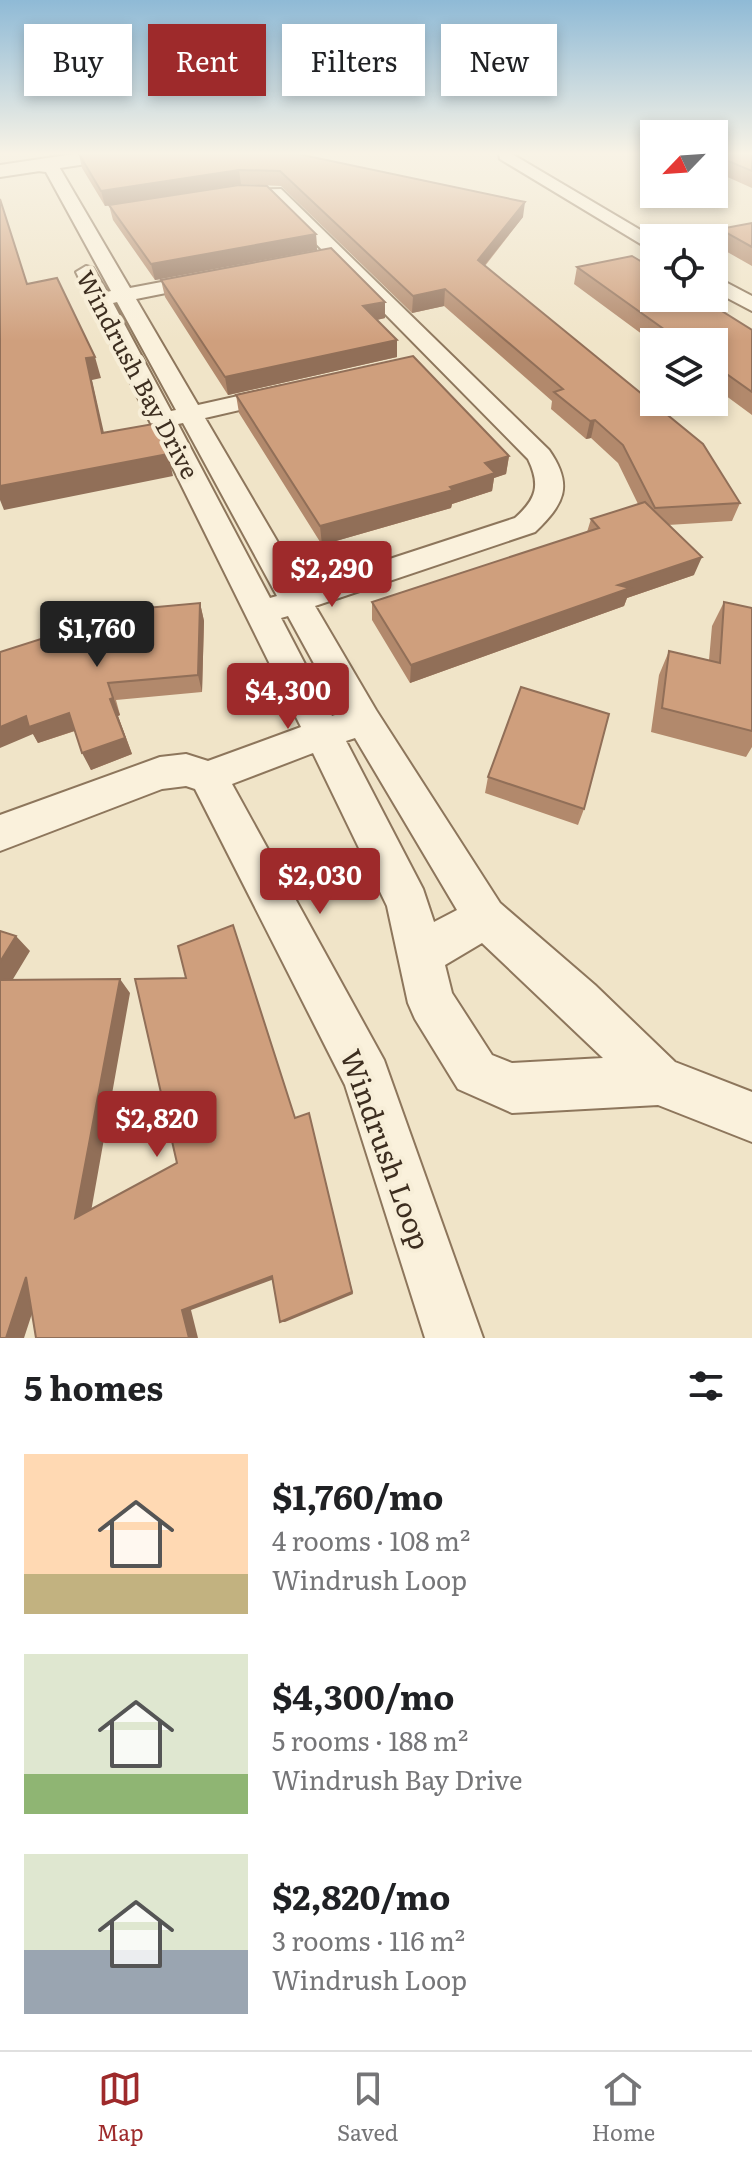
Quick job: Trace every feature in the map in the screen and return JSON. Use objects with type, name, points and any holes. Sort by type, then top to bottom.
[{"type":"street","name":"Windrush Bay Drive","points":[[82,216],[112,297],[176,416],[296,602],[363,720],[485,918],[579,1001],[658,1080],[752,1117]]},
{"type":"street","points":[[262,613],[525,525],[547,505],[552,491],[550,476],[540,456],[440,357],[327,256],[294,216]]},
{"type":"street","points":[[605,216],[640,238]]},
{"type":"street","points":[[112,297],[229,275]]},
{"type":"street","points":[[728,290],[752,305]]},
{"type":"street","points":[[410,364],[440,357]]},
{"type":"street","points":[[176,416],[307,387]]},
{"type":"street","name":"Windrush Bay Drive","points":[[176,416],[262,613],[408,903],[431,1003],[475,1072],[512,1088],[658,1080]]},
{"type":"street","points":[[0,833],[160,773],[186,770],[208,777],[363,720]]},
{"type":"street","name":"Windrush Loop","points":[[208,777],[367,1077],[454,1338]]},
{"type":"street","points":[[420,954],[485,918]]},
{"type":"building","points":[[0,216],[6,216],[27,284],[57,278],[95,357],[86,358],[102,433],[153,424],[168,454],[0,486]]},
{"type":"building","points":[[117,216],[298,216],[316,234],[151,264]]},
{"type":"building","points":[[328,216],[513,216],[478,260],[640,392],[640,416],[669,416],[703,444],[740,503],[655,508],[623,445],[595,420],[590,421],[554,392],[563,389],[445,289],[413,296]]},
{"type":"building","points":[[752,223],[752,247],[728,234],[728,228]]},
{"type":"building","points":[[331,248],[385,302],[363,306],[397,340],[225,377],[161,280]]},
{"type":"building","points":[[632,256],[640,261],[640,312],[577,267]]},
{"type":"building","points":[[640,312],[723,312],[752,330],[752,392],[728,375],[728,328],[662,328]]},
{"type":"building","points":[[413,356],[509,456],[485,463],[495,473],[450,487],[453,490],[320,526],[236,395]]},
{"type":"building","points":[[645,502],[702,557],[618,585],[630,588],[411,665],[372,602],[599,528],[591,519]]},
{"type":"building","points":[[724,602],[752,608],[752,731],[662,708],[669,651],[720,663]]},
{"type":"building","points":[[200,603],[198,675],[108,683],[113,698],[110,699],[125,738],[82,753],[69,713],[29,727],[26,716],[0,727],[0,652],[135,609]]},
{"type":"building","points":[[521,687],[609,714],[584,809],[488,777]]},
{"type":"building","points":[[233,925],[295,1118],[309,1113],[352,1292],[280,1322],[272,1276],[182,1310],[189,1338],[36,1338],[26,1277],[6,1338],[0,1338],[0,980],[120,979],[75,1218],[177,1163],[135,979],[186,978],[178,946]]},
{"type":"building","points":[[0,931],[16,936],[0,962]]}]
